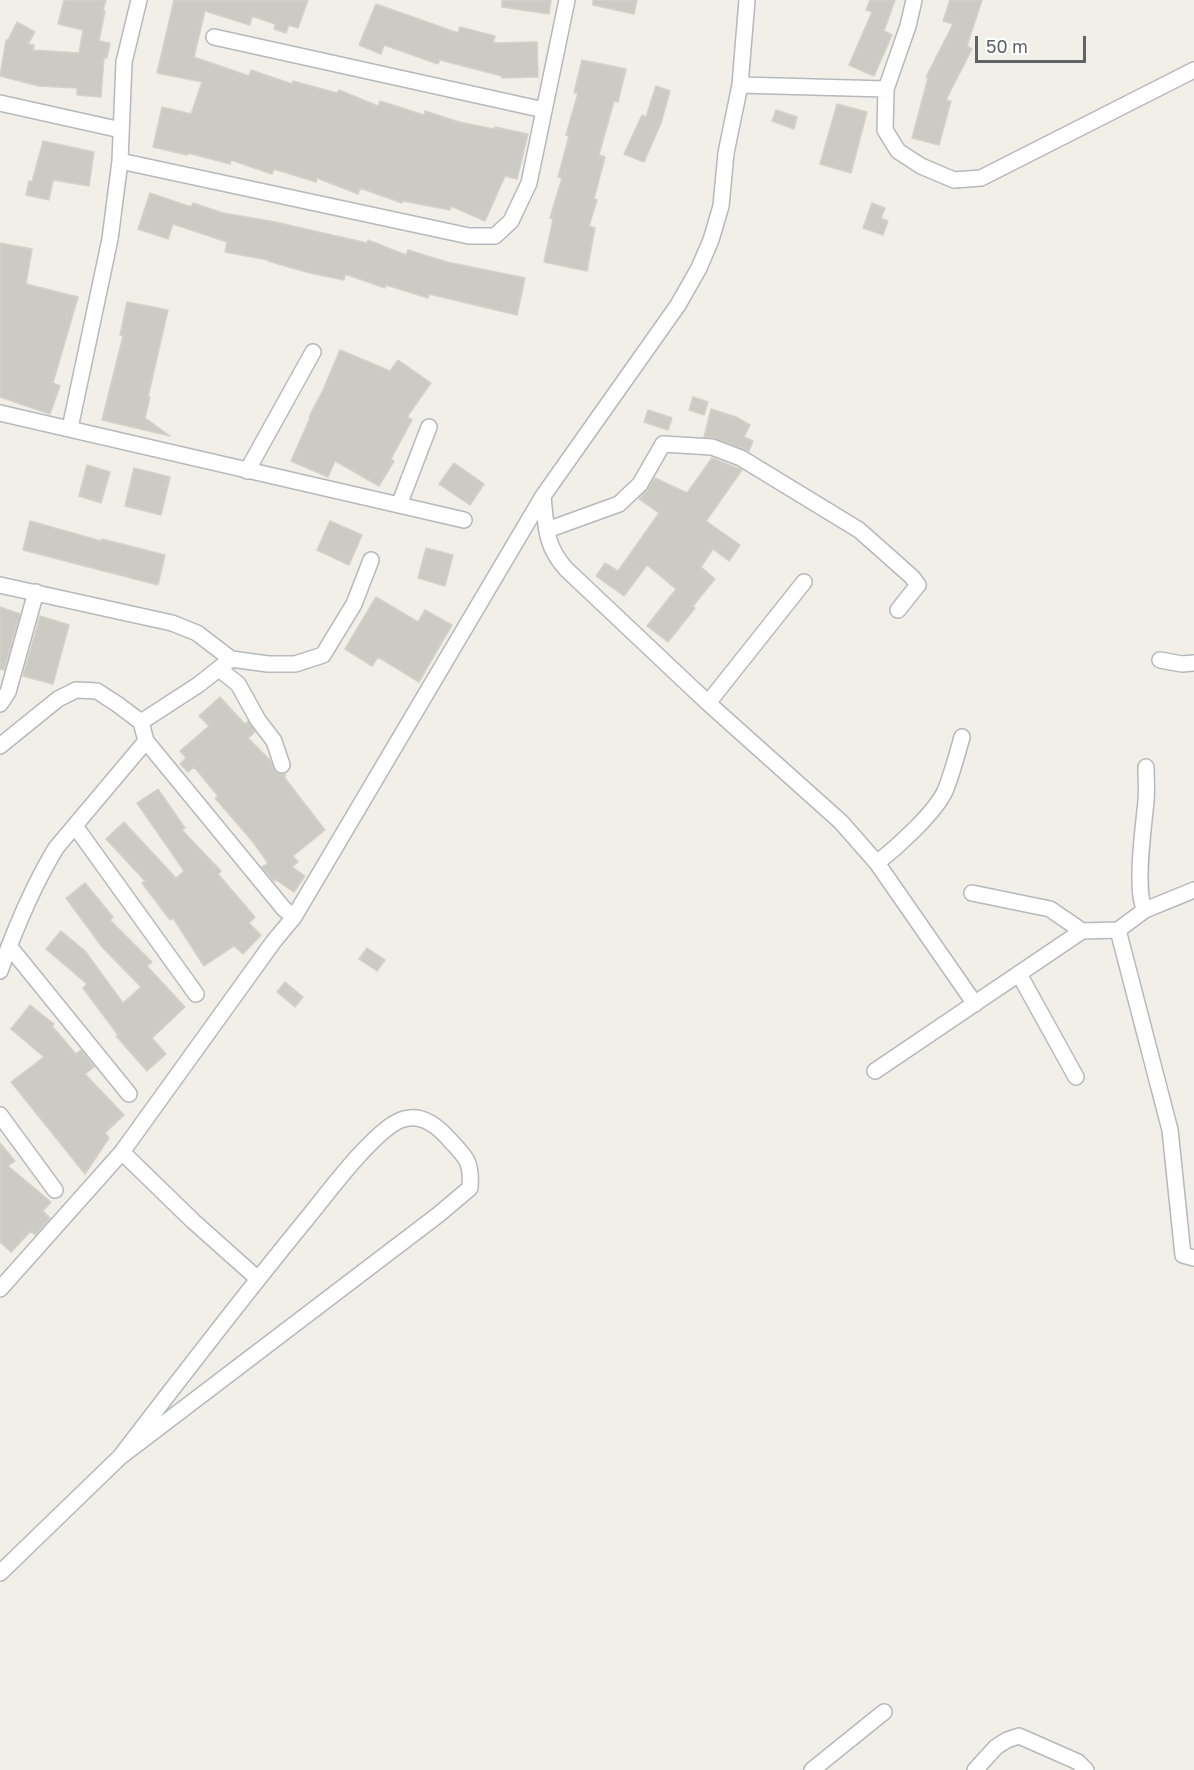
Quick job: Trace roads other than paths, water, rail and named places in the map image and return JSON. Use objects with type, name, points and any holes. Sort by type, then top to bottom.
[{"type":"street","points":[[70,428],[110,239],[120,161],[124,62],[139,0]]},
{"type":"street","points":[[120,161],[469,236],[495,236],[511,221],[529,183],[567,0]]},
{"type":"street","points":[[0,1288],[122,1152],[274,941],[294,917],[543,496],[678,305],[699,268],[711,240],[721,206],[726,153],[740,85],[747,0]]},
{"type":"street","points":[[914,0],[908,26],[886,89],[885,130],[898,151],[921,166],[954,180],[981,178],[1194,70]]},
{"type":"street","points":[[214,37],[544,110]]},
{"type":"street","points":[[740,85],[886,89]]},
{"type":"street","points":[[0,102],[121,130]]},
{"type":"street","points":[[247,471],[313,352]]},
{"type":"street","points":[[0,413],[464,520]]},
{"type":"street","points":[[399,505],[429,427]]},
{"type":"street","points":[[547,530],[620,504],[640,484],[663,444],[712,447],[741,458],[859,531],[886,554],[918,585],[898,610]]},
{"type":"street","points":[[543,496],[549,544],[566,569],[708,703],[841,822],[877,863],[975,1004]]},
{"type":"street","points":[[0,585],[172,623],[197,633],[231,659],[268,664],[295,664],[323,655],[354,604],[371,560]]},
{"type":"street","points":[[708,703],[804,582]]},
{"type":"street","points":[[0,704],[8,692],[36,592]]},
{"type":"street","points":[[141,722],[198,685],[231,659]]},
{"type":"street","points":[[1160,660],[1182,664],[1194,663]]},
{"type":"street","points":[[219,669],[238,684],[258,720],[274,741],[282,765]]},
{"type":"street","points":[[0,746],[58,699],[76,690],[97,691],[141,722],[146,741],[284,909],[294,917]]},
{"type":"street","points":[[877,863],[891,852],[936,806],[944,793],[962,737]]},
{"type":"street","points":[[0,971],[46,864],[56,848],[146,741]]},
{"type":"street","points":[[1145,910],[1141,898],[1146,767]]},
{"type":"street","points":[[75,826],[196,994]]},
{"type":"street","points":[[875,1071],[1082,931],[1119,930],[1145,910],[1194,890]]},
{"type":"street","points":[[972,893],[1050,909],[1082,931]]},
{"type":"street","points":[[1119,930],[1170,1130],[1183,1255],[1194,1258]]},
{"type":"street","points":[[9,946],[129,1094]]},
{"type":"street","points":[[1019,974],[1076,1077]]},
{"type":"street","points":[[0,1115],[55,1190]]},
{"type":"street","points":[[0,1573],[120,1457],[438,1215],[470,1188],[469,1162],[437,1125],[418,1118],[403,1119],[391,1125],[360,1154],[258,1279],[120,1457]]},
{"type":"street","points":[[122,1152],[193,1221],[258,1279]]},
{"type":"street","points":[[812,1770],[884,1712]]},
{"type":"street","points":[[975,1770],[996,1747],[1006,1740],[1019,1736],[1078,1762],[1086,1770]]}]
